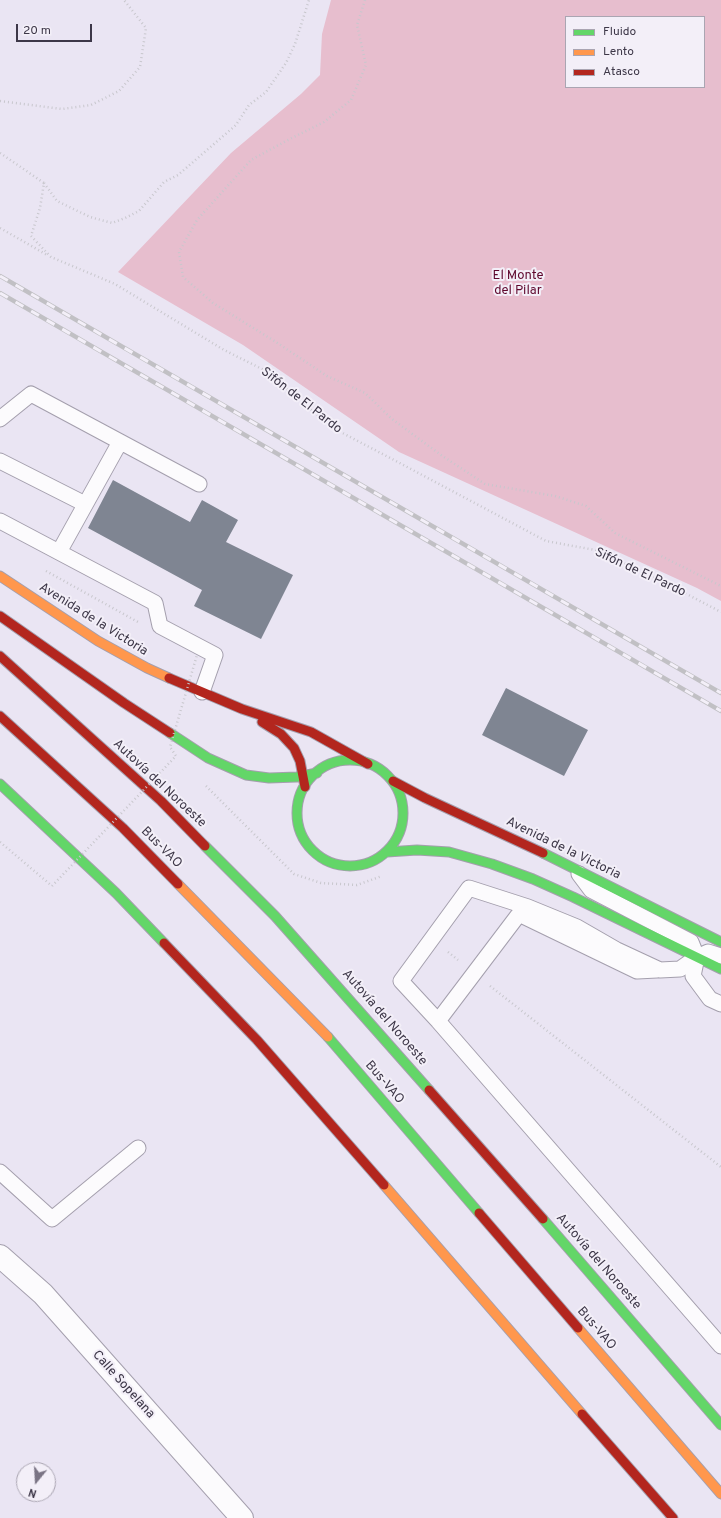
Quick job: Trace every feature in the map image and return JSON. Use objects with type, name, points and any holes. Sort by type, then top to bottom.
[{"type":"main road","name":"Avenida de la Victoria","points":[[0,576],[98,641],[147,668],[242,709],[311,732],[368,764]]},
{"type":"main road","points":[[0,616],[124,704],[208,758],[226,767],[246,775],[269,778],[317,773]]},
{"type":"main road","name":"Autovía del Noroeste","points":[[0,656],[161,801],[275,916],[482,1149],[721,1425]]},
{"type":"main road","name":"Avenida de la Victoria","points":[[242,709],[280,734],[294,748],[300,761],[305,786]]},
{"type":"main road","name":"Bus-VAO","points":[[0,716],[123,828],[317,1025],[721,1494]]},
{"type":"main road","points":[[353,760],[368,764],[382,771],[393,781],[400,795],[404,810],[402,826],[397,840],[387,852],[373,862],[357,866],[340,866],[324,860],[311,849],[302,835],[298,818],[299,802],[305,786],[317,773],[328,766],[353,760]]},
{"type":"main road","name":"Avenida de la Victoria","points":[[393,781],[425,798],[506,835],[721,942]]},
{"type":"main road","points":[[0,784],[116,893],[258,1040],[673,1518]]},
{"type":"main road","points":[[387,852],[433,850],[471,857],[533,879],[721,969]]},
{"type":"street","name":"Calle Sopelana","points":[[0,1256],[43,1294],[242,1518]]},
{"type":"lane","points":[[0,419],[31,394],[199,484]]},
{"type":"lane","points":[[59,552],[120,442]]},
{"type":"lane","points":[[0,460],[85,504]]},
{"type":"lane","points":[[0,521],[155,603],[160,626],[215,655],[202,692]]},
{"type":"lane","points":[[577,871],[591,890],[691,942],[697,957],[694,976],[710,999],[721,1004]]},
{"type":"lane","points":[[721,956],[708,952],[697,957],[680,969],[660,970],[617,950],[577,927],[524,910],[469,888],[401,981],[721,1346]]},
{"type":"lane","points":[[438,1022],[474,973],[524,910]]},
{"type":"lane","points":[[0,1172],[52,1219],[138,1148]]},
{"type":"path","points":[[0,101],[62,109],[91,105],[118,91],[140,67],[146,28],[124,0]]},
{"type":"path","points":[[0,153],[44,183],[57,201],[90,217],[112,223],[125,218],[139,211],[164,182],[178,175],[236,125],[249,106],[266,92],[286,63],[295,44],[309,0]]},
{"type":"path","points":[[365,0],[357,25],[366,65],[352,100],[324,122],[251,160],[198,220],[179,252],[182,277],[213,303],[327,376],[365,393],[392,420],[440,455],[485,484],[555,496],[586,506],[615,533],[721,586]]},
{"type":"path","name":"Sifón de El Pardo","points":[[44,183],[40,208],[31,236],[51,257],[115,284],[224,350],[264,370],[333,428],[546,541],[595,550],[656,578],[721,612]]},
{"type":"path","points":[[0,228],[51,257]]},
{"type":"path","points":[[40,568],[143,625]]},
{"type":"path","points":[[181,760],[176,756],[170,747],[198,655],[191,651]]},
{"type":"path","points":[[0,842],[52,886],[176,756]]},
{"type":"path","points":[[202,782],[294,874]]},
{"type":"path","points":[[431,939],[721,1167]]},
{"type":"green space","name":"El Monte del Pilar","points":[[331,0],[721,0],[721,601],[697,588],[399,452],[243,345],[118,272],[231,153],[301,94],[320,75],[322,34]]},
{"type":"building","points":[[113,480],[190,522],[202,500],[238,520],[226,542],[293,575],[261,639],[194,606],[202,590],[88,528]]},
{"type":"building","points":[[506,688],[588,730],[564,776],[482,735]]},
{"type":"railway","points":[[0,276],[721,693]]},
{"type":"railway","points":[[0,293],[721,711]]},
{"type":"traffic: fast","points":[[170,733],[208,758],[246,775],[269,778],[297,777],[317,773]]},
{"type":"traffic: fast","points":[[350,760],[370,764],[387,776],[399,793],[403,813],[399,833],[387,850],[370,862],[350,866],[330,862],[313,850],[301,833],[297,813],[301,793],[313,776],[330,764],[350,760]]},
{"type":"traffic: fast","points":[[0,784],[116,893],[164,943]]},
{"type":"traffic: fast","points":[[205,846],[275,916],[429,1090]]},
{"type":"traffic: fast","points":[[387,852],[417,850],[449,852],[492,864],[533,879],[573,897],[721,969]]},
{"type":"traffic: fast","points":[[543,853],[721,942]]},
{"type":"traffic: fast","points":[[328,1037],[479,1213]]},
{"type":"traffic: fast","points":[[543,1219],[721,1425]]},
{"type":"traffic: slow","points":[[0,576],[98,641],[147,668],[169,678]]},
{"type":"traffic: slow","points":[[178,884],[328,1037]]},
{"type":"traffic: slow","points":[[384,1185],[582,1414]]},
{"type":"traffic: slow","points":[[578,1328],[721,1494]]},
{"type":"traffic: jam","points":[[0,616],[124,703],[170,733]]},
{"type":"traffic: jam","points":[[0,656],[161,801],[205,846]]},
{"type":"traffic: jam","points":[[169,678],[242,709],[311,732],[368,764]]},
{"type":"traffic: jam","points":[[0,716],[123,828],[178,884]]},
{"type":"traffic: jam","points":[[262,722],[281,734],[294,748],[300,761],[305,787]]},
{"type":"traffic: jam","points":[[393,781],[425,798],[543,853]]},
{"type":"traffic: jam","points":[[164,943],[257,1040],[384,1185]]},
{"type":"traffic: jam","points":[[429,1090],[543,1219]]},
{"type":"traffic: jam","points":[[479,1213],[578,1328]]},
{"type":"traffic: jam","points":[[582,1414],[673,1518]]}]
